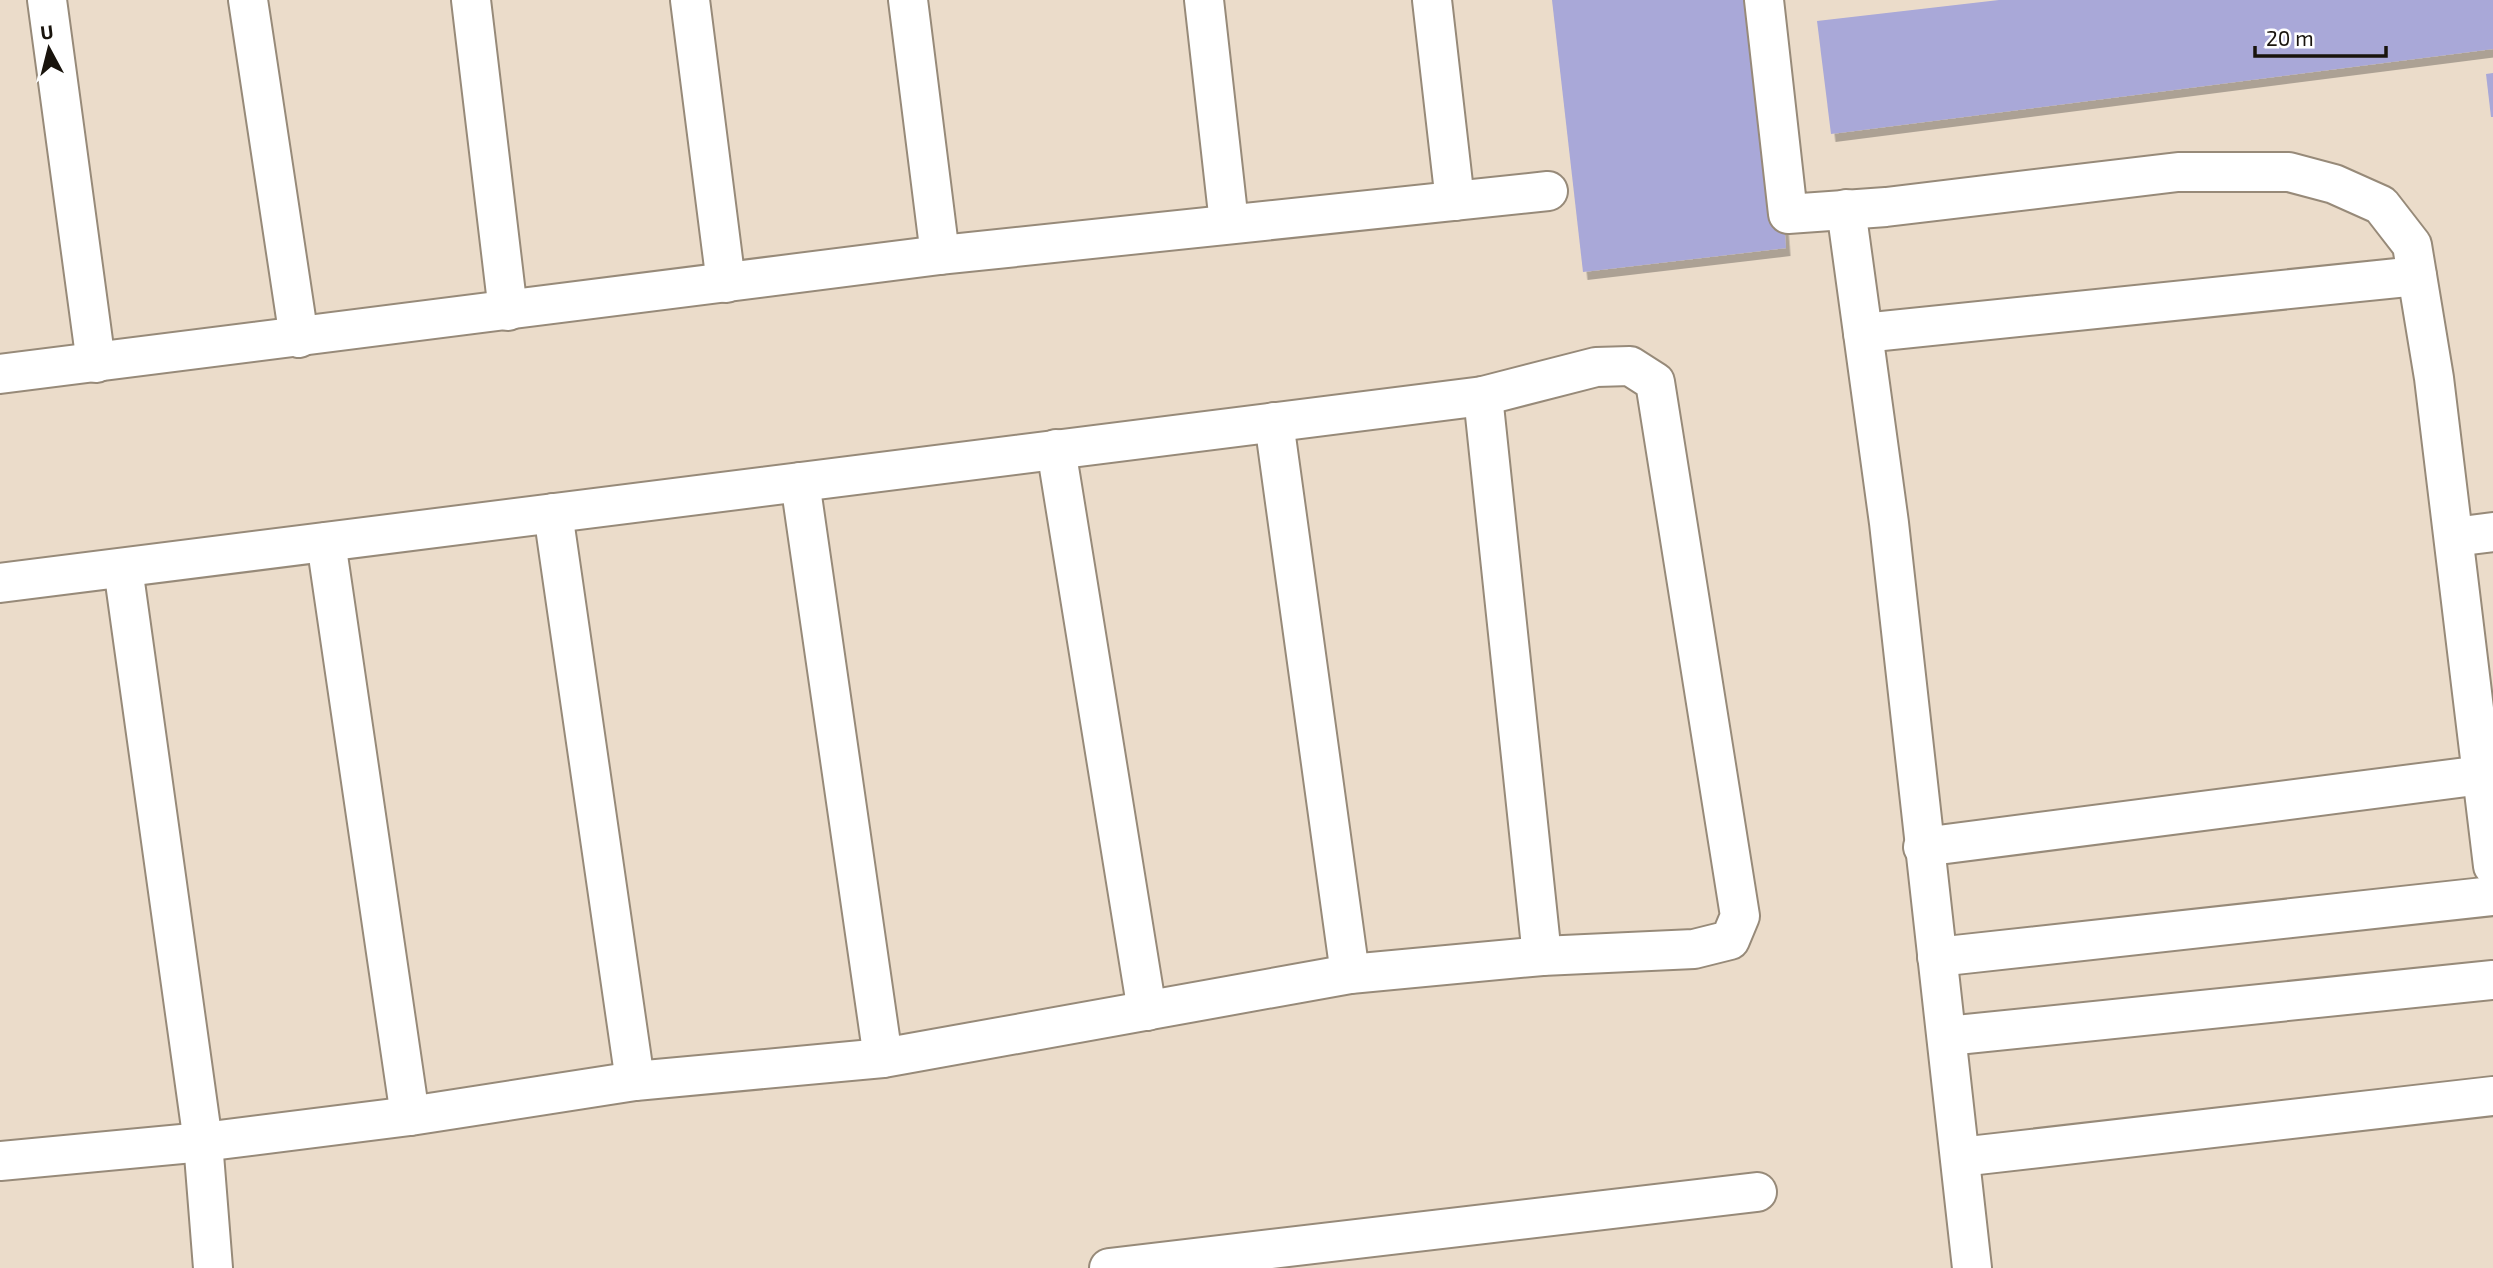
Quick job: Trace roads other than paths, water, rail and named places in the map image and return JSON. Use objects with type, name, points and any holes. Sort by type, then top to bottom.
[{"type":"street","points":[[47,0],[96,363]]},
{"type":"street","points":[[248,0],[299,338]]},
{"type":"street","points":[[471,0],[508,311]]},
{"type":"street","points":[[690,0],[726,283]]},
{"type":"street","points":[[908,0],[940,255]]},
{"type":"street","points":[[1204,0],[1229,223]]},
{"type":"street","points":[[1432,0],[1455,201]]},
{"type":"street","points":[[1764,0],[1785,210],[1788,214],[2178,172],[2289,172],[2334,184],[2381,205],[2412,245],[2434,378],[2476,534],[2482,775],[2493,866]]},
{"type":"street","points":[[0,374],[940,255],[1548,191]]},
{"type":"street","points":[[1846,209],[1889,523],[1972,1268]]},
{"type":"street","points":[[1863,333],[2417,276]]},
{"type":"street","points":[[0,583],[1483,396],[1596,367],[1630,366],[1655,383],[1740,916],[1730,940],[1694,949],[1542,956],[1350,974],[883,1058],[635,1081],[410,1116],[203,1142],[0,1161]]},
{"type":"street","points":[[1483,396],[1542,956]]},
{"type":"street","points":[[1274,422],[1350,974]]},
{"type":"street","points":[[1056,449],[1147,1011]]},
{"type":"street","points":[[800,482],[883,1058]]},
{"type":"street","points":[[553,513],[635,1081]]},
{"type":"street","points":[[326,542],[410,1116]]},
{"type":"street","points":[[123,568],[203,1142],[214,1268]]},
{"type":"street","points":[[1923,847],[2482,775]]},
{"type":"street","points":[[1937,957],[2493,896]]},
{"type":"street","points":[[1947,1036],[2493,980]]},
{"type":"street","points":[[1960,1157],[2493,1096]]},
{"type":"street","points":[[1109,1268],[1757,1192]]}]
